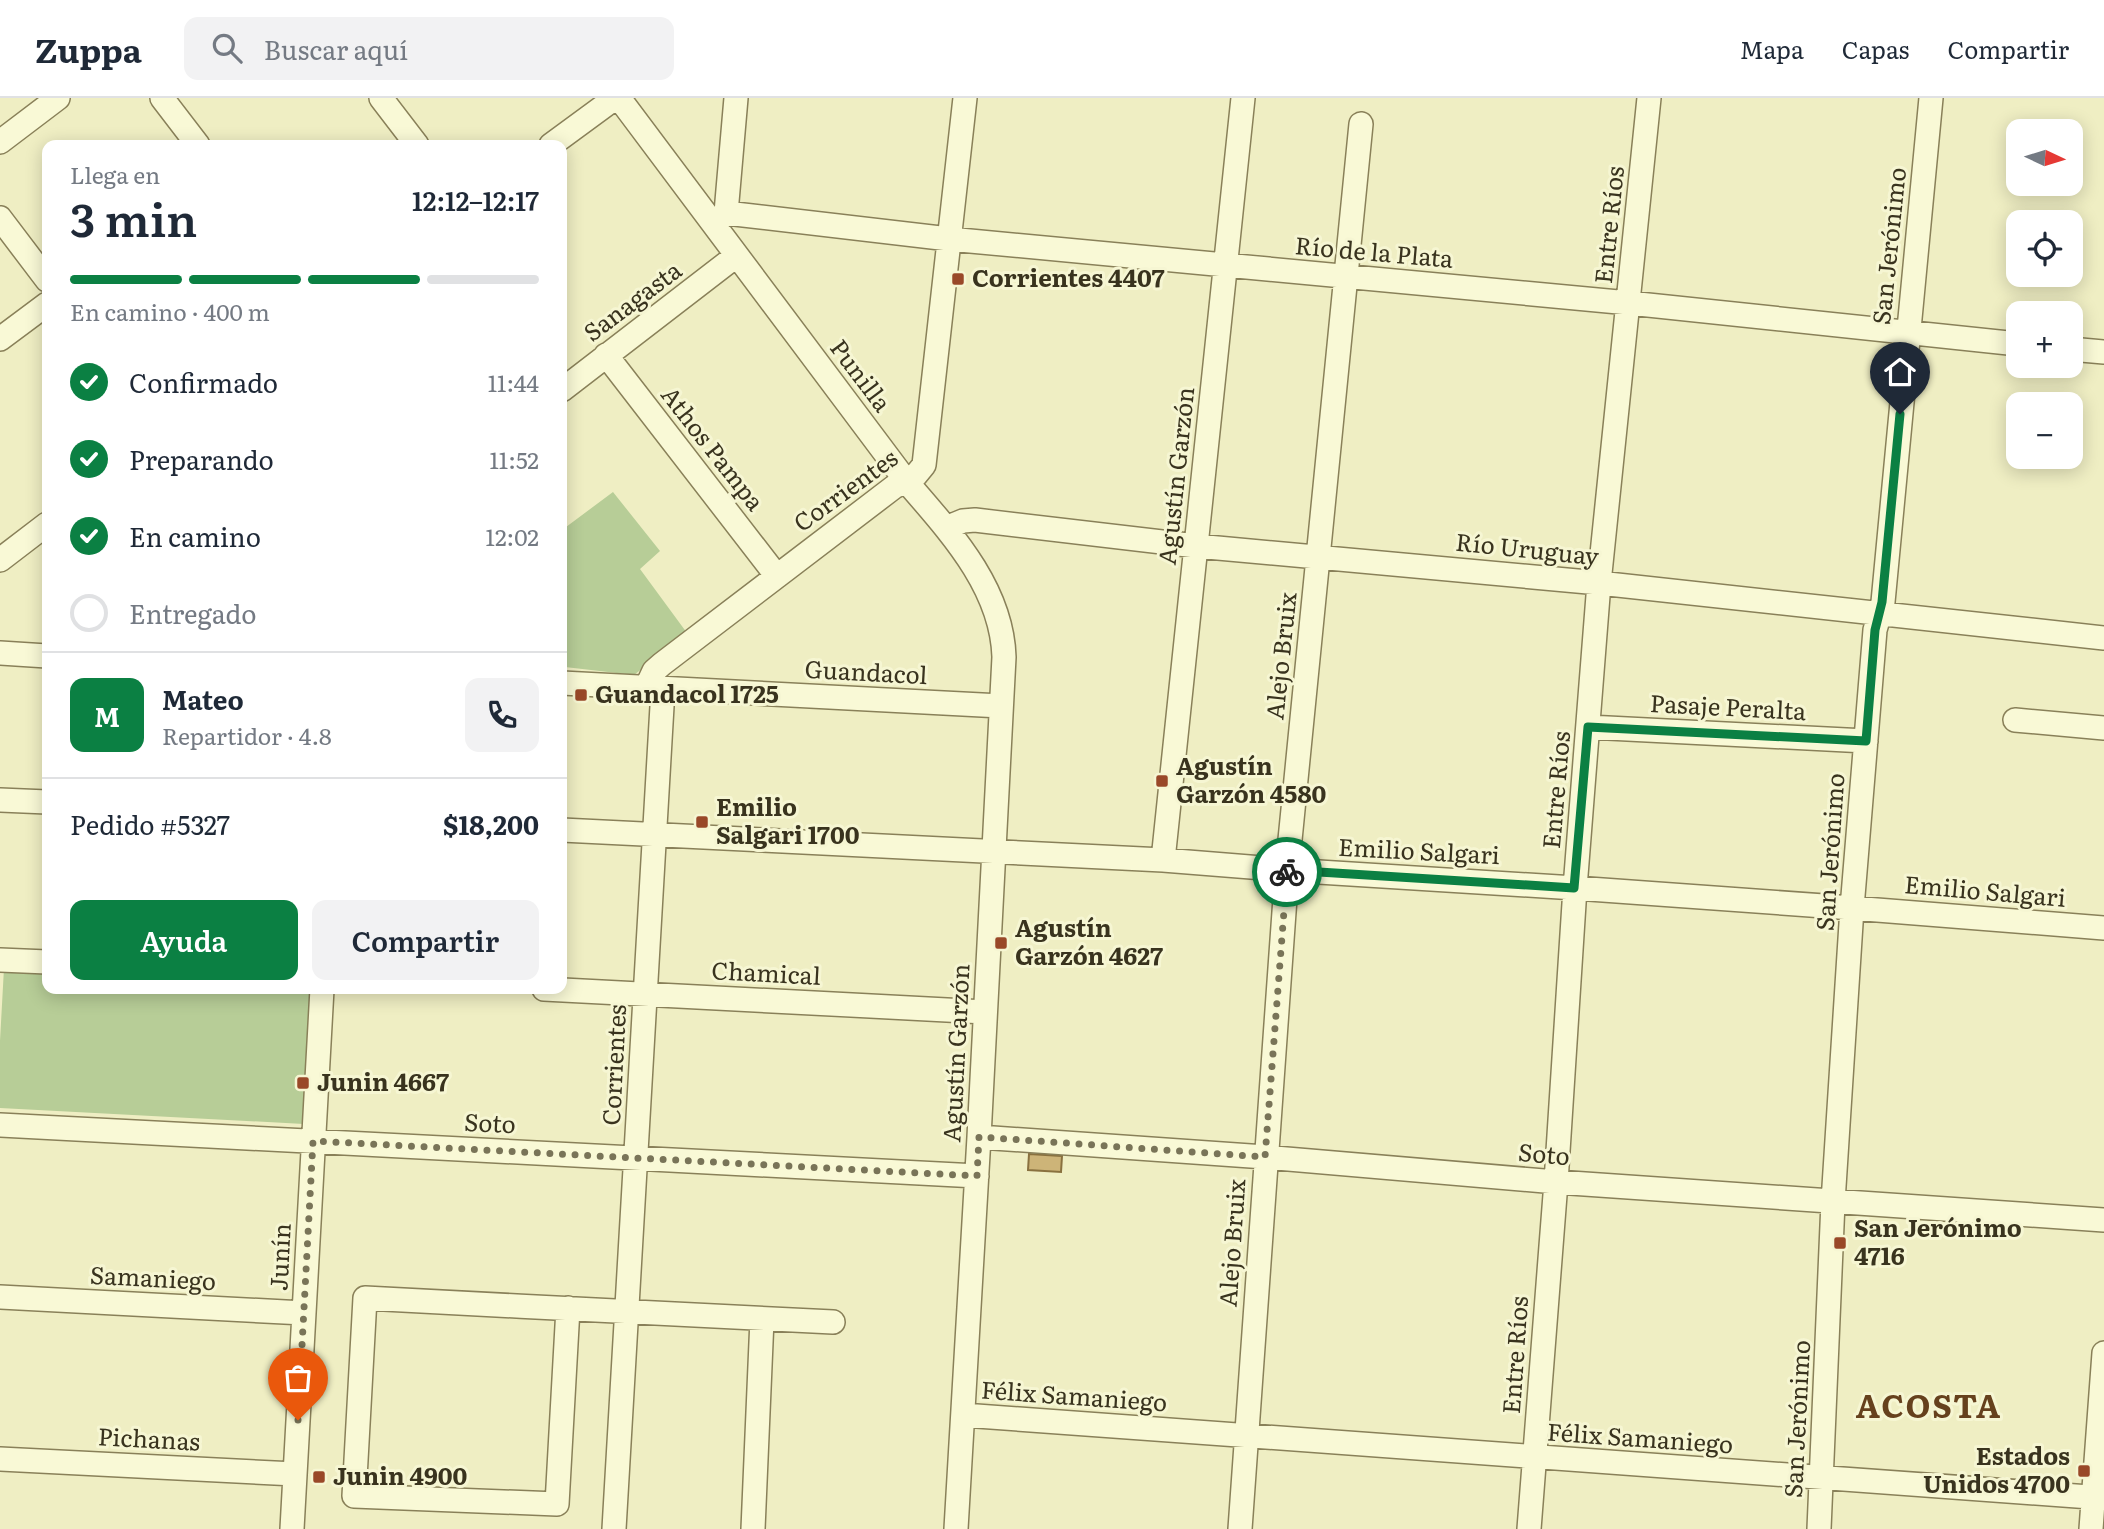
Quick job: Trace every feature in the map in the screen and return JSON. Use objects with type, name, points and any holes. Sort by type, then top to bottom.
[{"type":"street","points":[[0,142],[58,98]]},
{"type":"street","points":[[162,98],[194,140]]},
{"type":"street","points":[[381,98],[413,140]]},
{"type":"street","points":[[558,140],[617,98]]},
{"type":"street","name":"Punilla","points":[[617,98],[720,219],[736,256],[906,481],[946,528],[991,596],[1003,639],[1001,706]]},
{"type":"street","points":[[720,219],[736,98]]},
{"type":"street","name":"Corrientes","points":[[614,1529],[654,835],[654,671],[776,575],[894,487],[915,476],[924,465],[965,98]]},
{"type":"street","name":"Agustín Garzón","points":[[1163,860],[1243,98]]},
{"type":"street","name":"Entre Ríos","points":[[1529,1529],[1556,1182],[1574,888],[1599,583],[1649,98]]},
{"type":"street","name":"San Jerónimo","points":[[1819,1529],[1833,1202],[1852,908],[1875,630],[1880,613],[1931,98]]},
{"type":"street","name":"Alejo Bruix","points":[[1240,1529],[1287,870],[1361,124]]},
{"type":"street","points":[[0,218],[42,273]]},
{"type":"street","name":"Río de la Plata","points":[[720,219],[1629,303],[2006,343]]},
{"type":"street","name":"Sanagasta","points":[[567,386],[736,256]]},
{"type":"street","points":[[0,339],[42,308]]},
{"type":"street","points":[[2083,350],[2104,352]]},
{"type":"street","name":"Athos Pampa","points":[[606,355],[776,575]]},
{"type":"street","name":"Río Uruguay","points":[[946,528],[963,521],[975,520],[1196,546],[1599,583],[2104,638]]},
{"type":"street","points":[[0,560],[42,528]]},
{"type":"street","points":[[0,653],[42,656]]},
{"type":"street","name":"Guandacol","points":[[567,683],[1001,706]]},
{"type":"street","name":"Agustín Garzón","points":[[956,1529],[1001,706]]},
{"type":"street","points":[[2015,720],[2104,728]]},
{"type":"street","name":"Pasaje Peralta","points":[[1588,727],[1866,741]]},
{"type":"street","points":[[0,800],[42,802]]},
{"type":"street","name":"Emilio Salgari","points":[[567,830],[1163,860],[2104,928]]},
{"type":"street","points":[[0,960],[42,962]]},
{"type":"street","name":"Chamical","points":[[567,990],[985,1012]]},
{"type":"street","name":"Junín","points":[[292,1529],[322,994]]},
{"type":"street","name":"Soto","points":[[0,1125],[977,1176]]},
{"type":"street","name":"Soto","points":[[979,1137],[1265,1157],[1556,1182],[2104,1220]]},
{"type":"street","name":"Samaniego","points":[[0,1297],[304,1313]]},
{"type":"street","points":[[568,1308],[557,1504],[354,1496],[365,1298],[568,1308],[627,1311],[762,1319],[833,1322]]},
{"type":"street","points":[[753,1529],[762,1319]]},
{"type":"street","points":[[2091,1529],[2099,1498],[2104,1353]]},
{"type":"street","name":"Félix Samaniego","points":[[963,1415],[2099,1498]]},
{"type":"street","name":"Pichanas","points":[[0,1459],[295,1474]]},
{"type":"green space","points":[[613,492],[660,551],[640,569],[687,633],[634,675],[567,667],[567,526]]},
{"type":"green space","points":[[4,968],[42,970],[42,994],[311,994],[304,1124],[0,1108]]},
{"type":"building","points":[[1029,1154],[1062,1156],[1061,1172],[1028,1170]]},
{"type":"way so far","points":[[298,1420],[313,1141],[977,1176],[979,1137],[1265,1157],[1287,872]]},
{"type":"place","name":"Corrientes 4407","points":[[958,279]]},
{"type":"place","name":"Guandacol 1725","points":[[581,695]]},
{"type":"place","name":"Agustín Garzón 4580","points":[[1162,781]]},
{"type":"place","name":"Emilio Salgari 1700","points":[[702,822]]},
{"type":"place","name":"Agustín Garzón 4627","points":[[1001,943]]},
{"type":"place","name":"Junin 4667","points":[[303,1083]]},
{"type":"place","name":"San Jerónimo 4716","points":[[1840,1243]]},
{"type":"place","name":"Estados Unidos 4700","points":[[2084,1471]]},
{"type":"place","name":"Junin 4900","points":[[319,1477]]},
{"type":"district","name":"ACOSTA","points":[[1929,1407]]},
{"type":"route","points":[[1287,872],[1574,888],[1588,727],[1866,741],[1875,630],[1882,602],[1900,414]]}]
